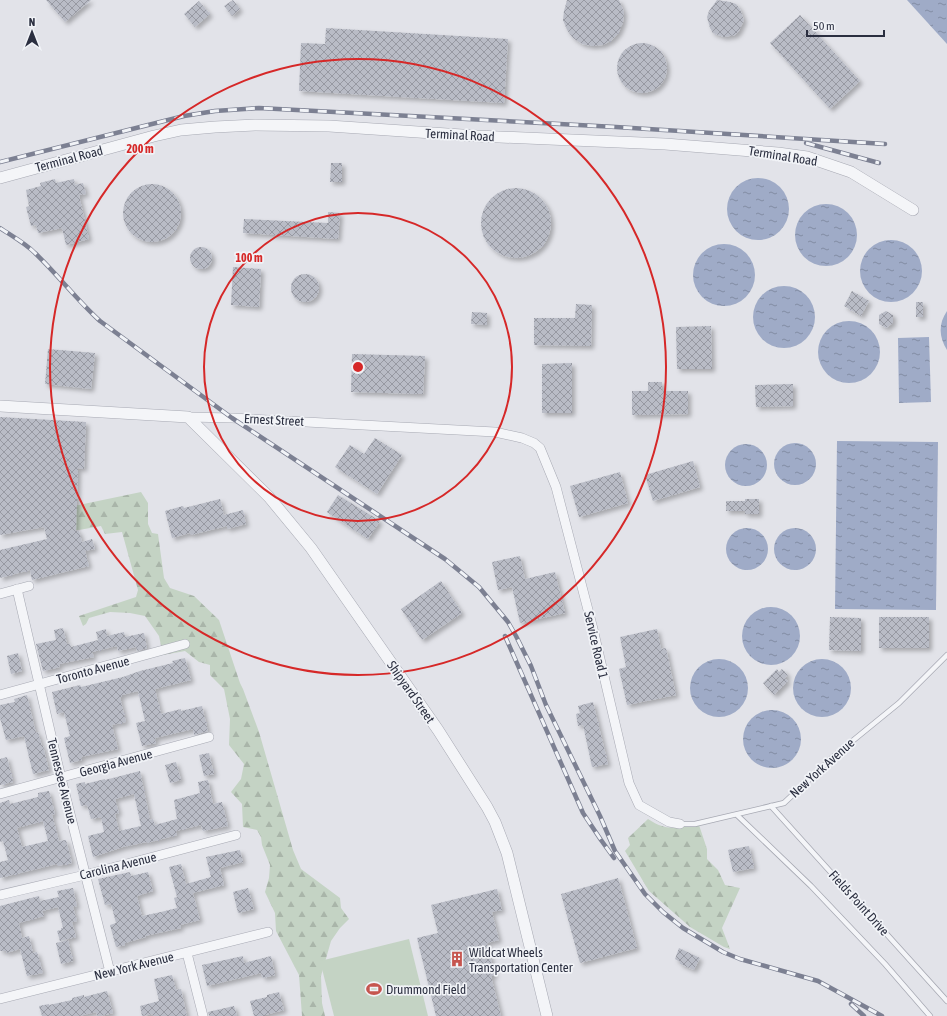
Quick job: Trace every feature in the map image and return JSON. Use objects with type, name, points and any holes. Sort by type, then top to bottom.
[{"type":"street","name":"Terminal Road","points":[[0,178],[181,130],[215,127],[329,126],[477,136],[665,144],[778,153],[806,157],[851,172],[913,210]]},
{"type":"street","name":"Ernest Street","points":[[0,406],[496,432],[522,438],[534,444],[542,451]]},
{"type":"street","name":"Shipyard Street","points":[[188,417],[269,497],[310,548],[438,730],[496,822],[507,853],[547,1016]]},
{"type":"street","name":"Service Road 1","points":[[542,451],[556,487],[566,521],[629,783],[639,805],[669,822]]},
{"type":"street","points":[[0,594],[29,586]]},
{"type":"street","name":"Tennessee Avenue","points":[[17,589],[60,778],[110,972]]},
{"type":"street","name":"Toronto Avenue","points":[[0,695],[185,644]]},
{"type":"street","name":"Georgia Avenue","points":[[0,794],[209,737]]},
{"type":"street","name":"New York Avenue","points":[[669,822],[680,824]]},
{"type":"street","name":"Carolina Avenue","points":[[0,895],[85,875],[236,835]]},
{"type":"street","name":"New York Avenue","points":[[0,999],[268,932]]},
{"type":"street","points":[[187,953],[204,1016]]},
{"type":"lane","name":"New York Avenue","points":[[680,824],[695,824],[784,803],[834,756],[899,703],[947,655]]},
{"type":"lane","name":"Fields Point Drive","points":[[771,806],[947,1000]]},
{"type":"lane","points":[[737,815],[811,886],[885,964],[930,1016]]},
{"type":"green space","points":[[141,492],[148,503],[148,524],[152,533],[158,534],[164,578],[170,588],[194,596],[219,620],[240,683],[259,732],[293,850],[301,869],[340,898],[341,908],[349,919],[340,928],[331,941],[321,976],[322,1003],[325,1016],[302,1016],[299,975],[276,931],[275,913],[265,892],[269,878],[270,865],[262,845],[261,837],[257,830],[243,827],[242,804],[231,792],[241,779],[244,764],[229,745],[230,719],[224,689],[210,675],[210,665],[199,662],[185,651],[163,655],[159,636],[145,616],[130,613],[110,612],[89,618],[83,626],[79,616],[136,597],[138,590],[122,532],[105,534],[101,526],[79,530],[58,529],[74,506]]},
{"type":"green space","points":[[648,819],[662,826],[673,828],[699,825],[707,849],[707,859],[718,870],[725,885],[740,888],[722,928],[730,949],[690,927],[649,891],[625,851],[630,845],[628,838]]},
{"type":"green space","name":"Drummond Field","points":[[409,939],[428,1016],[334,1016],[320,961]]},
{"type":"water","points":[[907,0],[947,0],[947,44]]},
{"type":"water","points":[[758,178],[775,183],[780,187],[784,192],[789,209],[784,226],[780,231],[775,235],[758,240],[741,235],[736,231],[732,226],[727,209],[732,192],[736,187],[741,183]]},
{"type":"water","points":[[826,204],[843,209],[848,213],[852,218],[857,235],[852,252],[848,257],[843,261],[826,266],[809,261],[804,257],[800,252],[795,235],[800,218],[804,213],[809,209]]},
{"type":"water","points":[[891,240],[908,245],[913,249],[917,254],[922,271],[917,288],[913,293],[908,297],[891,302],[874,297],[869,293],[865,288],[860,271],[865,254],[869,249],[874,245]]},
{"type":"water","points":[[724,244],[741,249],[746,253],[750,258],[755,275],[750,292],[746,297],[741,301],[724,306],[707,301],[702,297],[698,292],[693,275],[698,258],[702,253],[707,249]]},
{"type":"water","points":[[784,286],[801,291],[806,295],[810,300],[815,317],[810,334],[806,339],[801,343],[784,348],[767,343],[762,339],[758,334],[753,317],[758,300],[762,295],[767,291]]},
{"type":"water","points":[[947,311],[947,350],[942,340],[941,326]]},
{"type":"water","points":[[849,321],[861,324],[871,330],[877,340],[880,352],[877,364],[871,374],[861,380],[849,383],[837,380],[827,374],[821,364],[818,352],[821,340],[827,330],[837,324]]},
{"type":"water","points":[[929,337],[931,402],[899,403],[898,338]]},
{"type":"water","points":[[837,441],[938,442],[936,610],[835,609]]},
{"type":"water","points":[[795,443],[810,449],[816,464],[810,479],[795,485],[780,479],[774,464],[780,449]]},
{"type":"water","points":[[746,444],[761,450],[767,465],[761,480],[746,486],[731,480],[725,465],[731,450]]},
{"type":"water","points":[[747,528],[762,534],[768,549],[762,564],[747,570],[732,564],[726,549],[732,534]]},
{"type":"water","points":[[795,528],[810,534],[816,549],[810,564],[795,570],[780,564],[774,549],[780,534]]},
{"type":"water","points":[[771,607],[782,609],[795,620],[798,625],[800,636],[798,647],[787,660],[782,663],[771,665],[760,663],[747,652],[744,647],[742,636],[744,625],[755,612],[760,609]]},
{"type":"water","points":[[719,659],[730,661],[743,672],[746,677],[748,688],[746,699],[735,712],[730,715],[719,717],[708,715],[695,704],[692,699],[690,688],[692,677],[703,664],[708,661]]},
{"type":"water","points":[[822,659],[833,661],[846,672],[849,677],[851,688],[849,699],[838,712],[833,715],[822,717],[811,715],[798,704],[795,699],[793,688],[795,677],[806,664],[811,661]]},
{"type":"water","points":[[772,710],[783,712],[796,723],[799,728],[801,739],[799,750],[788,763],[783,766],[772,768],[761,766],[748,755],[745,750],[743,739],[745,728],[756,715],[761,712]]},
{"type":"building","points":[[46,0],[91,0],[65,22]]},
{"type":"building","points":[[233,0],[240,9],[232,16],[224,6]]},
{"type":"building","points":[[567,0],[619,0],[624,12],[623,22],[619,32],[612,40],[603,45],[592,46],[582,44],[573,38],[567,30],[563,20]]},
{"type":"building","points":[[717,0],[736,4],[740,9],[744,20],[739,31],[735,35],[724,37],[713,33],[710,28],[707,17],[709,11]]},
{"type":"building","points":[[199,1],[210,14],[195,27],[184,14]]},
{"type":"building","points":[[800,15],[860,81],[830,109],[770,43]]},
{"type":"building","points":[[326,28],[508,39],[504,103],[299,91],[301,43],[325,44]]},
{"type":"building","points":[[637,43],[647,43],[660,50],[667,63],[667,73],[660,86],[647,93],[637,93],[628,89],[621,82],[617,73],[617,63],[621,54],[628,47]]},
{"type":"building","points":[[331,163],[342,163],[342,182],[330,182]]},
{"type":"building","points":[[55,179],[56,183],[74,179],[75,185],[83,183],[86,194],[79,195],[89,239],[66,245],[62,228],[38,233],[36,225],[31,226],[26,207],[29,206],[26,190],[41,186],[40,183]]},
{"type":"building","points":[[152,184],[163,186],[176,197],[179,202],[181,213],[179,224],[168,237],[163,240],[152,242],[141,240],[128,229],[125,224],[123,213],[125,202],[136,189],[141,186]]},
{"type":"building","points":[[509,188],[523,188],[536,194],[545,203],[551,216],[549,236],[541,248],[523,258],[509,258],[496,252],[487,243],[481,230],[481,216],[487,203],[496,194]]},
{"type":"building","points":[[328,212],[340,213],[338,239],[243,233],[244,219],[328,223]]},
{"type":"building","points":[[201,247],[209,250],[212,258],[209,266],[201,269],[193,266],[190,258],[193,250]]},
{"type":"building","points":[[233,267],[261,269],[259,307],[231,305]]},
{"type":"building","points":[[305,274],[315,278],[319,288],[315,298],[305,302],[295,298],[291,288],[295,278]]},
{"type":"building","points":[[852,291],[869,301],[861,316],[844,306]]},
{"type":"building","points":[[916,302],[923,302],[923,317],[916,317]]},
{"type":"building","points":[[576,304],[592,305],[591,346],[534,345],[534,318],[575,318]]},
{"type":"building","points":[[886,311],[893,315],[893,323],[886,328],[879,324],[879,315]]},
{"type":"building","points":[[472,312],[487,313],[487,325],[471,324]]},
{"type":"building","points":[[711,326],[712,369],[677,369],[676,327]]},
{"type":"building","points":[[48,349],[95,353],[91,389],[45,384]]},
{"type":"building","points":[[352,354],[425,356],[423,394],[351,392]]},
{"type":"building","points":[[572,363],[572,413],[542,413],[542,364]]},
{"type":"building","points":[[648,382],[662,382],[662,391],[688,391],[688,414],[632,415],[632,391],[648,391]]},
{"type":"building","points":[[793,384],[793,406],[756,407],[755,385]]},
{"type":"building","points":[[0,417],[86,422],[84,469],[78,468],[76,531],[79,531],[82,542],[92,539],[95,549],[85,551],[89,566],[32,580],[30,570],[0,578],[0,550],[47,539],[44,527],[0,535]]},
{"type":"building","points":[[375,438],[402,455],[377,494],[335,467],[350,445],[364,454]]},
{"type":"building","points":[[693,461],[700,487],[653,501],[645,475]]},
{"type":"building","points":[[620,472],[628,503],[579,517],[570,486]]},
{"type":"building","points":[[338,495],[380,521],[368,539],[327,512]]},
{"type":"building","points":[[220,499],[224,515],[243,510],[246,524],[227,529],[227,526],[191,535],[190,533],[172,538],[165,511]]},
{"type":"building","points":[[745,499],[759,499],[759,514],[745,514],[745,511],[726,511],[726,501],[745,501]]},
{"type":"building","points":[[520,556],[525,579],[555,572],[565,613],[520,623],[512,587],[498,590],[492,562]]},
{"type":"building","points":[[441,581],[462,613],[422,640],[401,609]]},
{"type":"building","points":[[830,617],[861,618],[861,651],[829,650]]},
{"type":"building","points":[[879,617],[929,617],[929,648],[879,648]]},
{"type":"building","points":[[63,628],[67,644],[70,644],[71,647],[98,640],[96,632],[106,629],[107,636],[124,632],[125,637],[144,633],[147,648],[137,651],[136,647],[118,651],[117,646],[92,652],[94,657],[59,664],[60,667],[43,671],[36,644],[56,640],[54,630]]},
{"type":"building","points":[[657,629],[661,649],[666,648],[676,695],[627,705],[619,669],[626,667],[620,637]]},
{"type":"building","points":[[18,653],[22,671],[11,674],[7,656]]},
{"type":"building","points":[[185,658],[191,680],[155,689],[161,714],[202,706],[208,731],[194,735],[193,729],[155,738],[156,743],[142,746],[136,723],[145,721],[138,691],[122,695],[122,697],[120,697],[126,722],[112,725],[118,749],[81,757],[82,760],[70,763],[64,738],[70,736],[64,712],[57,714],[52,692],[123,677],[173,663],[172,661]]},
{"type":"building","points":[[777,669],[779,672],[782,669],[788,675],[785,678],[788,681],[774,695],[763,683]]},
{"type":"building","points":[[27,695],[36,733],[38,732],[43,746],[49,770],[33,774],[24,736],[6,740],[0,718],[0,705],[15,702],[14,699]]},
{"type":"building","points":[[593,702],[608,764],[592,767],[583,725],[578,726],[576,714],[580,713],[578,706]]},
{"type":"building","points":[[209,753],[214,774],[204,776],[199,755]]},
{"type":"building","points":[[7,757],[13,782],[0,785],[0,759]]},
{"type":"building","points":[[176,762],[181,780],[170,783],[165,765]]},
{"type":"building","points":[[140,771],[150,820],[153,819],[155,825],[177,819],[174,800],[200,793],[198,782],[208,780],[213,804],[222,802],[228,826],[203,831],[201,825],[176,831],[177,835],[147,843],[123,847],[93,857],[88,836],[104,832],[101,817],[91,819],[87,805],[81,806],[76,784],[85,782],[85,784]],"holes":[[[134,794],[141,826],[119,831],[115,814],[119,813],[115,799]]]},
{"type":"building","points":[[49,791],[55,814],[52,815],[59,841],[66,840],[72,863],[58,866],[57,864],[0,878],[0,862],[8,860],[3,841],[0,842],[0,803],[9,800],[10,804],[38,797],[38,793]],"holes":[[[43,821],[48,841],[22,847],[17,828]]]},
{"type":"building","points":[[749,846],[754,868],[733,872],[728,850]]},
{"type":"building","points":[[240,850],[243,862],[220,868],[224,885],[193,893],[200,920],[180,925],[181,928],[145,936],[146,937],[116,947],[110,925],[116,923],[111,904],[105,905],[98,879],[130,872],[131,876],[148,872],[153,891],[137,896],[142,916],[177,908],[174,898],[177,897],[169,867],[181,864],[186,884],[211,877],[206,857]]},
{"type":"building","points":[[618,878],[637,948],[580,963],[561,894]]},
{"type":"building","points":[[73,888],[77,906],[73,907],[77,921],[72,922],[76,937],[60,941],[57,931],[63,928],[58,907],[42,911],[44,916],[19,923],[22,938],[29,936],[33,953],[37,952],[43,973],[27,976],[20,949],[6,953],[6,951],[0,951],[0,906],[39,896],[40,901],[59,897],[57,891]]},
{"type":"building","points":[[248,888],[254,909],[238,913],[233,892]]},
{"type":"building","name":"Wildcat Wheels Transportation Center","points":[[497,889],[502,910],[492,912],[499,940],[487,943],[495,976],[491,976],[501,1016],[436,1016],[417,938],[438,933],[431,905]]},
{"type":"building","points":[[68,940],[73,961],[61,964],[56,943]]},
{"type":"building","points":[[679,948],[700,958],[694,970],[680,964],[680,962],[675,959]]},
{"type":"building","points":[[243,956],[244,963],[271,956],[275,975],[263,978],[261,973],[207,986],[202,965]]},
{"type":"building","points":[[172,975],[176,990],[181,989],[187,1016],[153,1016],[153,1014],[142,1016],[140,1006],[159,1001],[154,979]]},
{"type":"building","points":[[107,991],[113,1013],[101,1016],[97,1016],[96,1012],[79,1016],[42,1016],[39,1006],[72,1000],[72,998],[84,995],[84,997]]},
{"type":"building","points":[[279,992],[284,1010],[265,1016],[254,1016],[250,1001],[267,997],[267,995]]},
{"type":"building","points":[[234,1006],[237,1016],[209,1016],[208,1012]]},
{"type":"railway","points":[[0,162],[184,116],[215,111],[259,108],[616,127],[885,144]]},
{"type":"railway","points":[[806,143],[879,163]]},
{"type":"railway","points":[[0,228],[31,249],[83,305],[100,321],[232,418],[445,559],[479,587],[508,622],[516,636],[531,666],[546,705],[600,816],[615,851],[645,894],[663,912],[683,928],[723,952],[740,959],[818,981],[882,1016]]},
{"type":"railway","points":[[505,636],[583,813],[614,858]]},
{"type":"railway","points":[[851,1004],[864,1016]]},
{"type":"place","name":"Wildcat Wheels Transportation Center","points":[[457,959]]},
{"type":"place","name":"Drummond Field","points":[[374,989]]}]
